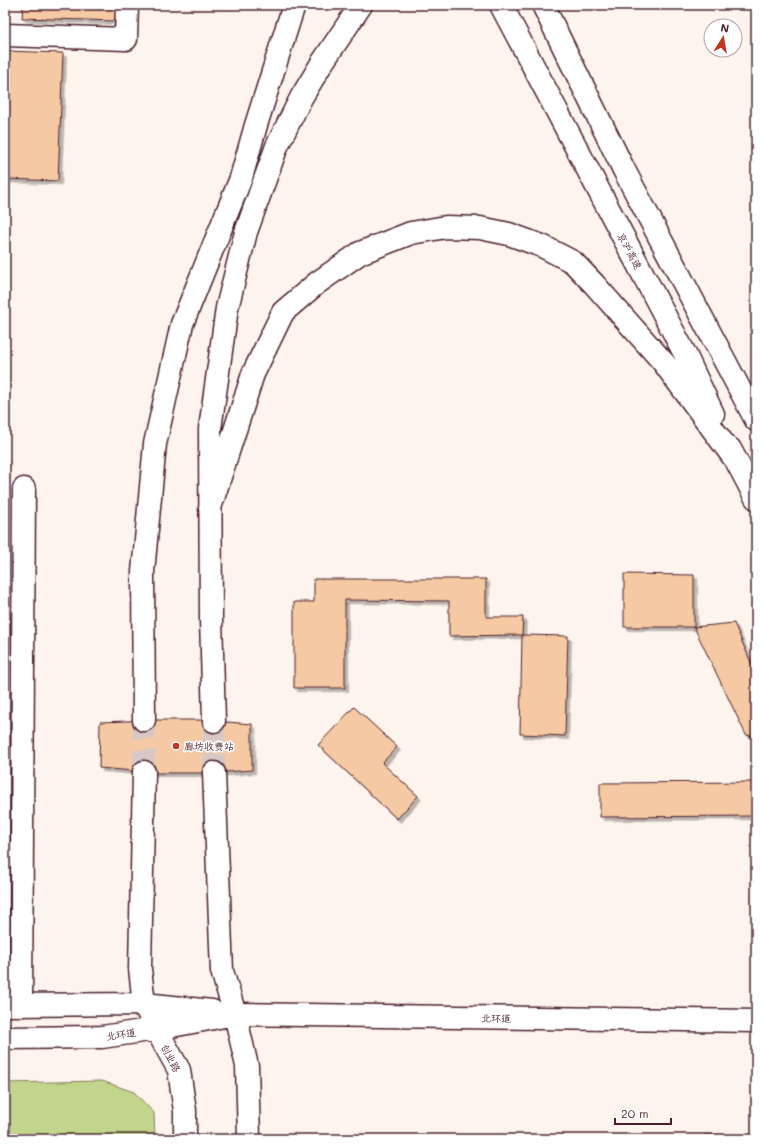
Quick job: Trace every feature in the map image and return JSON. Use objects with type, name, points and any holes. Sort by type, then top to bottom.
[{"type":"main road","points":[[5,35],[126,39],[127,5]]},
{"type":"main road","points":[[144,720],[144,572],[155,444],[182,324],[241,178],[256,124],[294,5]]},
{"type":"main road","points":[[241,178],[267,140],[310,56],[345,5]]},
{"type":"main road","points":[[214,721],[211,619],[210,429],[227,308],[246,232],[277,146],[301,98],[322,63],[361,5]]},
{"type":"main road","name":"京沪高速","points":[[501,5],[684,352],[736,462],[756,498]]},
{"type":"main road","points":[[543,5],[624,170],[756,420]]},
{"type":"main road","points":[[210,508],[253,374],[283,312],[317,283],[360,253],[411,233],[446,227],[480,228],[509,234],[542,246],[572,262],[594,284],[664,363],[736,462]]},
{"type":"main road","points":[[13,1005],[24,489]]},
{"type":"main road","name":"创业路","points":[[144,772],[140,969],[144,1004],[179,1070],[185,1111],[185,1139]]},
{"type":"main road","points":[[214,773],[222,971],[235,1014],[247,1066],[249,1139]]},
{"type":"main road","name":"北环道","points":[[13,1005],[144,1004],[235,1014],[756,1020]]},
{"type":"main road","name":"北环道","points":[[5,1038],[102,1037],[156,1029],[235,1014]]},
{"type":"green space","points":[[102,1081],[134,1092],[154,1113],[155,1139],[5,1139],[5,1083]]},
{"type":"building","points":[[23,5],[117,5],[116,21],[22,18]]},
{"type":"building","points":[[5,51],[63,53],[58,181],[5,179]]},
{"type":"building","points":[[624,574],[694,575],[694,627],[624,627]]},
{"type":"building","points":[[314,579],[486,579],[486,617],[523,617],[522,635],[449,636],[449,601],[345,600],[345,688],[294,688],[294,602],[314,602]]},
{"type":"building","points":[[5,612],[9,612],[10,650],[5,651]]},
{"type":"building","points":[[734,623],[756,674],[756,736],[746,735],[694,627]]},
{"type":"building","points":[[522,635],[568,636],[565,736],[520,734]]},
{"type":"building","points":[[354,707],[397,747],[382,763],[418,796],[397,819],[318,745]]},
{"type":"building","name":"廊坊收费站","points":[[201,720],[252,724],[252,770],[214,773],[156,773],[99,768],[100,722]]},
{"type":"building","points":[[756,782],[756,816],[600,817],[600,783]]},
{"type":"building","points":[[704,1135],[756,1136],[756,1139],[704,1139]]},
{"type":"tunnel","points":[[144,720],[144,772]]},
{"type":"tunnel","points":[[214,721],[214,773]]},
{"type":"place","name":"廊坊收费站","points":[[176,746]]}]
